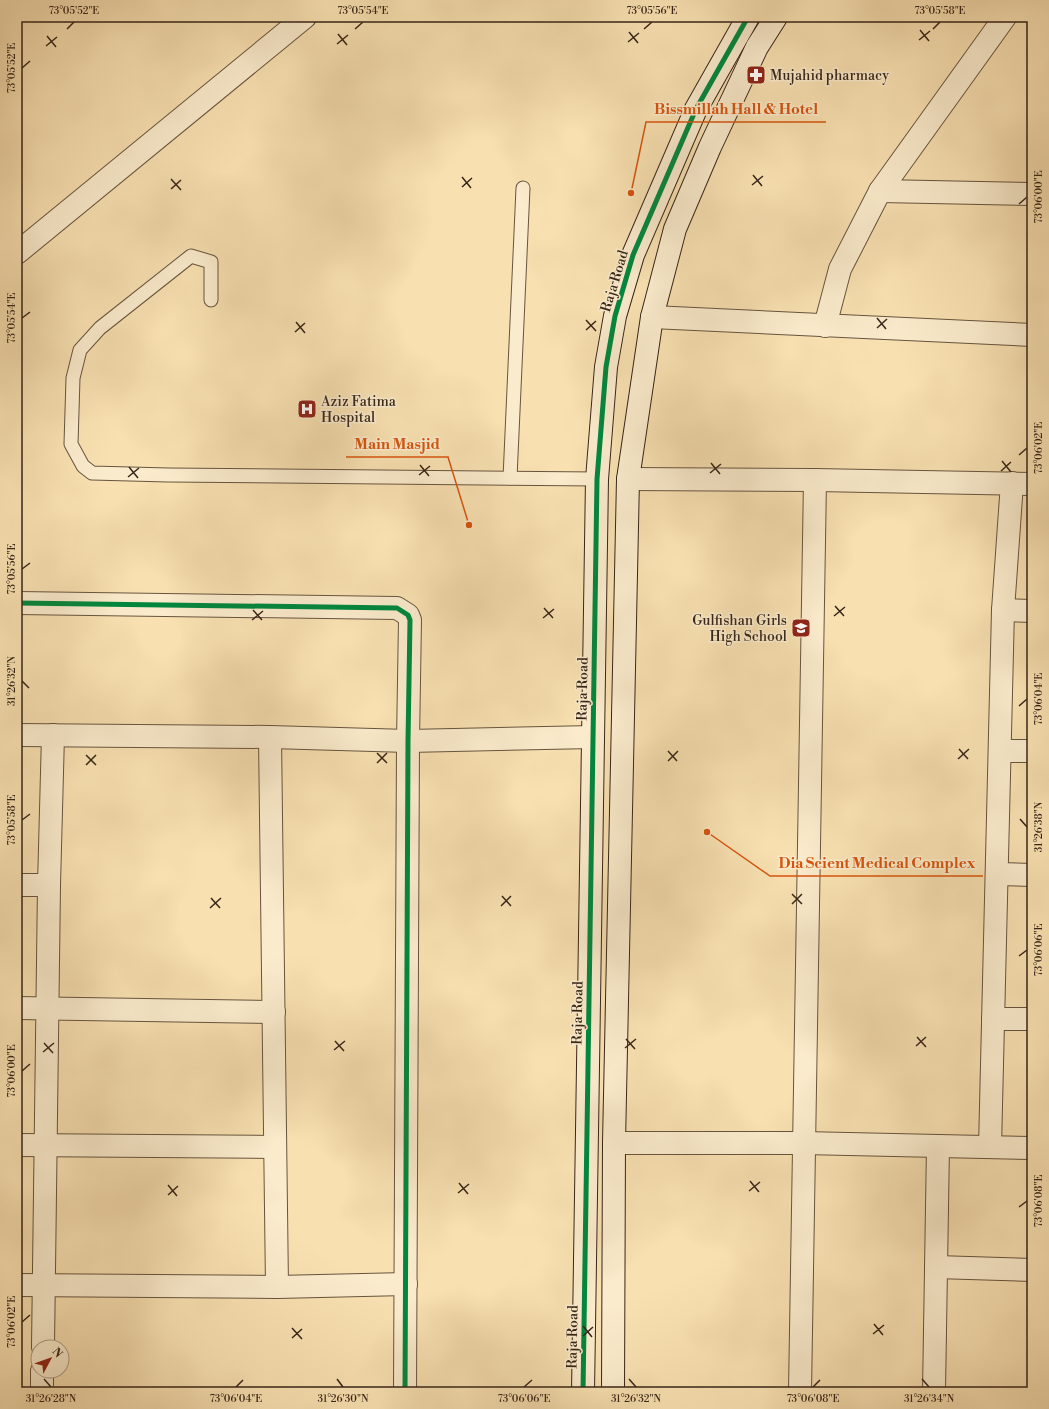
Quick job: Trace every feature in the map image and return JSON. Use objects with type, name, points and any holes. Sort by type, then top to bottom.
[{"type":"street","points":[[17,254],[305,17]]},
{"type":"street","name":"Raja Road","points":[[583,1386],[597,479],[606,367],[615,316],[633,255],[696,109],[748,17]]},
{"type":"street","points":[[583,1386],[613,1385],[614,1143],[628,480],[652,317],[675,229],[710,147],[757,46],[776,17]]},
{"type":"street","points":[[825,326],[840,269],[880,191],[1005,17]]},
{"type":"street","points":[[880,191],[1032,194]]},
{"type":"street","points":[[652,317],[1032,335]]},
{"type":"street","points":[[628,480],[815,480],[1022,483],[1004,610],[990,1147]]},
{"type":"street","points":[[800,1392],[815,480]]},
{"type":"street","points":[[17,603],[397,608],[408,615],[410,620],[408,741],[406,1392]]},
{"type":"street","points":[[1004,610],[1032,611]]},
{"type":"street","points":[[17,735],[270,737],[408,741],[593,737]]},
{"type":"street","points":[[43,1339],[49,885],[53,735]]},
{"type":"street","points":[[270,737],[277,1286]]},
{"type":"street","points":[[1000,751],[1032,751]]},
{"type":"street","points":[[997,874],[1032,875]]},
{"type":"street","points":[[17,885],[49,885]]},
{"type":"street","points":[[17,1008],[274,1012]]},
{"type":"street","points":[[993,1019],[1032,1019]]},
{"type":"street","points":[[614,1143],[803,1143],[1032,1148]]},
{"type":"street","points":[[17,1145],[275,1147]]},
{"type":"street","points":[[934,1392],[938,1146]]},
{"type":"street","points":[[936,1267],[1032,1270]]},
{"type":"street","points":[[17,1285],[277,1286],[406,1284]]},
{"type":"street","points":[[42,1379],[42,1392]]},
{"type":"lane","points":[[510,478],[523,188]]},
{"type":"lane","points":[[211,300],[211,262],[191,256],[100,328],[80,350],[73,378],[71,444],[82,466],[92,473],[597,479]]},
{"type":"cycle path","points":[[583,1392],[597,479],[606,367],[615,316],[633,255],[696,109],[748,17]]},
{"type":"cycle path","points":[[17,603],[397,608],[408,615],[410,620],[408,741],[405,1392]]},
{"type":"place","name":"Mujahid pharmacy","points":[[756,75]]},
{"type":"place","name":"Bissmillah Hall & Hotel","points":[[631,193]]},
{"type":"place","name":"Aziz Fatima Hospital","points":[[307,409]]},
{"type":"place","name":"Main Masjid","points":[[469,525]]},
{"type":"place","name":"Gulfishan Girls High School","points":[[801,628]]},
{"type":"place","name":"Dia Scient Medical Complex","points":[[707,832]]}]
